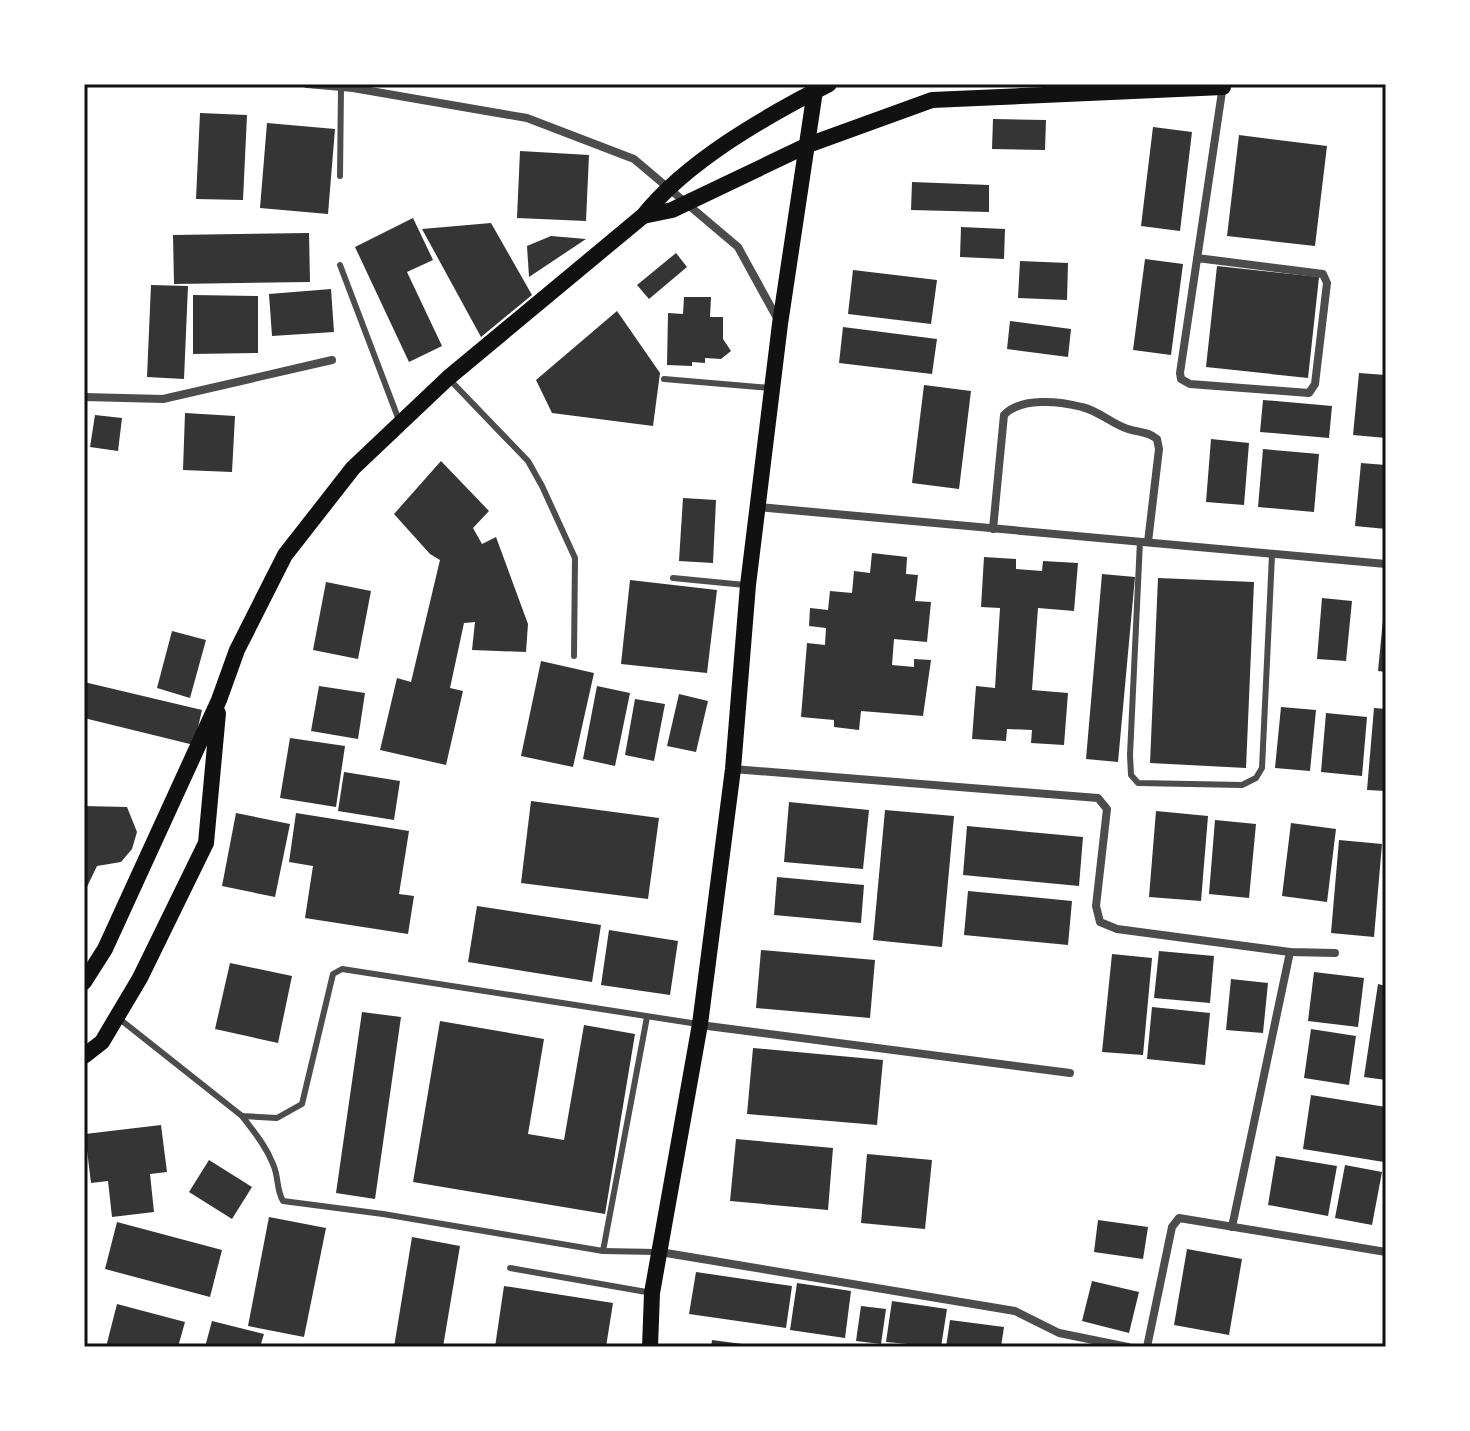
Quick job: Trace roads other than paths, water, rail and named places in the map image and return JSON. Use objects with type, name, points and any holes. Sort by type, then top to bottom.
[{"type":"main road","points":[[650,1347],[652,1293],[700,1024],[733,769],[748,585],[780,324],[820,86]]},
{"type":"main road","points":[[84,982],[105,949],[219,700],[237,650],[285,555],[353,468],[448,378],[643,216],[668,189],[753,126],[820,86]]},
{"type":"main road","points":[[643,216],[685,204],[808,145],[932,100],[1223,86]]},
{"type":"main road","points":[[84,1056],[102,1042],[140,978],[206,843],[219,700]]},
{"type":"street","points":[[307,84],[353,86],[527,118],[634,159],[738,247],[764,288],[780,324]]},
{"type":"street","points":[[1197,258],[1323,274],[1327,283],[1315,384],[1309,393],[1190,384],[1181,379],[1197,258],[1223,86]]},
{"type":"street","points":[[84,397],[163,399],[332,360]]},
{"type":"street","points":[[993,529],[1004,415],[1013,405],[1025,403],[1083,407],[1128,429],[1148,431],[1157,439],[1159,449],[1144,541]]},
{"type":"street","points":[[757,507],[1386,564]]},
{"type":"street","points":[[733,769],[1092,796],[1105,802],[1096,906],[1100,922],[1117,929],[1290,952],[1335,953]]},
{"type":"street","points":[[1232,1227],[1290,952]]},
{"type":"street","points":[[700,1024],[1070,1073]]},
{"type":"street","points":[[1147,1347],[1172,1227],[1179,1218],[1386,1252]]},
{"type":"street","points":[[659,1252],[1015,1311],[1059,1333],[1128,1347]]},
{"type":"lane","points":[[340,176],[341,87]]},
{"type":"lane","points":[[340,265],[400,424]]},
{"type":"lane","points":[[448,378],[528,461],[575,558],[574,656]]},
{"type":"lane","points":[[664,379],[774,388]]},
{"type":"lane","points":[[1144,541],[1130,755],[1131,775],[1138,783],[1242,785],[1256,778],[1262,768],[1272,555]]},
{"type":"lane","points":[[673,578],[748,585]]},
{"type":"lane","points":[[242,1116],[277,1118],[302,1104],[333,974],[342,969],[700,1024]]},
{"type":"lane","points":[[117,1017],[242,1116],[275,1168],[278,1191],[283,1201],[295,1205],[383,1214],[603,1251],[659,1252]]},
{"type":"lane","points":[[603,1251],[647,1017]]},
{"type":"lane","points":[[510,1268],[652,1293]]}]
